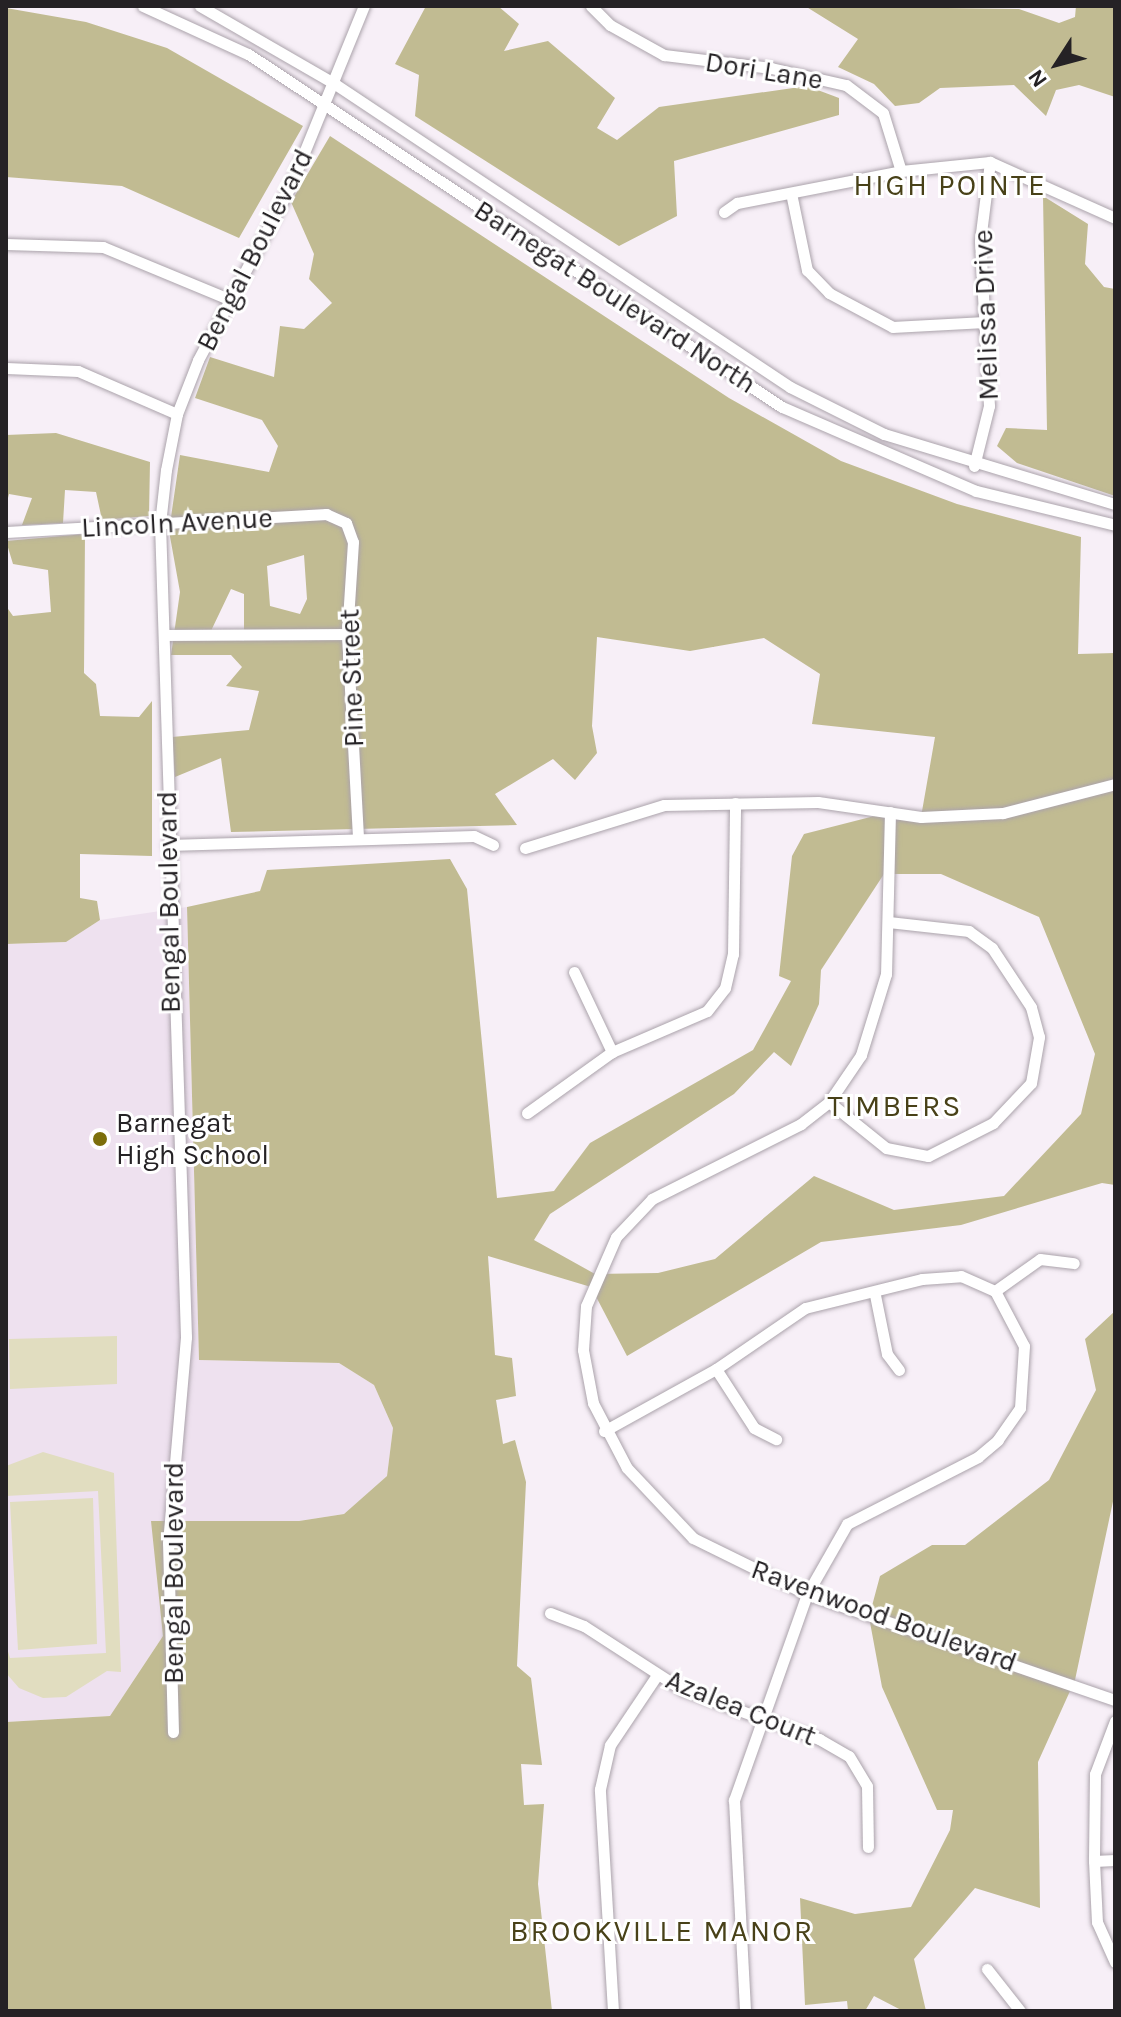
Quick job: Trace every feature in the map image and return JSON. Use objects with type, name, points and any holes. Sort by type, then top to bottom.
[{"type":"street","name":"Barnegat Boulevard North","points":[[143,6],[248,54],[782,407],[976,491],[1115,525]]},
{"type":"street","name":"Barnegat Boulevard North","points":[[200,6],[335,84],[790,387],[884,434],[974,466],[1115,504]]},
{"type":"street","name":"Bengal Boulevard","points":[[173,1732],[168,1543],[186,1337],[160,524],[177,414],[226,298],[327,108],[364,6]]},
{"type":"street","name":"Dori Lane","points":[[591,6],[610,25],[664,55],[771,68],[846,85],[883,113],[901,171]]},
{"type":"street","points":[[724,212],[737,203],[901,171],[990,162],[1115,218]]},
{"type":"street","name":"Melissa Drive","points":[[974,466],[989,406],[980,241],[990,162]]},
{"type":"street","points":[[791,193],[807,270],[829,293],[893,327],[984,322]]},
{"type":"street","points":[[6,244],[103,247],[226,298]]},
{"type":"street","points":[[6,368],[78,371],[177,414]]},
{"type":"street","name":"Lincoln Avenue","points":[[6,532],[326,514],[346,523]]},
{"type":"street","name":"Pine Street","points":[[346,523],[353,542],[347,634],[358,836]]},
{"type":"street","points":[[164,635],[347,634]]},
{"type":"street","points":[[525,848],[542,838],[606,826],[664,805],[818,802],[890,812],[1003,813],[1115,784]]},
{"type":"street","points":[[527,1113],[612,1052],[707,1011],[725,988],[733,954],[735,803]]},
{"type":"street","name":"Ravenwood Boulevard","points":[[890,812],[884,864],[889,922],[875,1022],[829,1102],[773,1142],[652,1199],[616,1237],[592,1283],[584,1326],[587,1380],[604,1431],[671,1521],[742,1565],[807,1594],[1115,1700]]},
{"type":"street","points":[[168,845],[358,836],[474,836],[493,845]]},
{"type":"street","points":[[829,1102],[886,1148],[928,1156],[993,1123],[1031,1083],[1039,1037],[1008,965],[969,931],[889,922]]},
{"type":"street","points":[[574,972],[612,1052]]},
{"type":"street","points":[[995,1291],[1040,1259],[1074,1263]]},
{"type":"street","points":[[604,1431],[716,1369],[805,1308],[875,1295],[942,1275],[975,1279],[995,1291],[1020,1329],[1026,1358],[1014,1420],[978,1457],[847,1524],[807,1594],[734,1800],[745,2011]]},
{"type":"street","points":[[875,1295],[887,1354],[899,1370]]},
{"type":"street","points":[[716,1369],[754,1428],[776,1439]]},
{"type":"street","name":"Azalea Court","points":[[550,1613],[584,1626],[657,1675],[835,1746],[860,1769],[867,1786],[868,1847]]},
{"type":"street","points":[[613,2011],[600,1789],[610,1745],[657,1675]]},
{"type":"street","points":[[1115,1721],[1095,1774],[1094,1861],[1097,1922],[1115,1962]]},
{"type":"street","points":[[1094,1861],[1115,1860]]},
{"type":"street","points":[[987,1969],[1020,2011]]},
{"type":"shaded area","points":[[426,6],[498,6],[519,24],[504,51],[548,41],[615,98],[597,128],[617,140],[659,107],[807,86],[839,98],[839,115],[674,161],[677,216],[619,246],[415,116],[419,75],[395,64]]},
{"type":"shaded area","points":[[805,6],[1019,9],[1059,23],[1075,17],[1076,6],[1115,6],[1115,97],[1079,85],[1056,90],[1046,116],[1014,85],[940,88],[919,103],[895,106],[874,84],[838,67],[858,39]]},
{"type":"shaded area","points":[[6,8],[86,22],[167,48],[303,126],[239,238],[122,186],[6,177]]},
{"type":"shaded area","points":[[330,136],[729,398],[841,461],[957,504],[1081,537],[1078,654],[1115,653],[1115,1185],[1102,1183],[961,1225],[821,1242],[627,1356],[591,1287],[488,1256],[495,1355],[512,1358],[516,1396],[496,1400],[503,1444],[515,1440],[526,1482],[517,1666],[531,1678],[542,1765],[521,1764],[524,1805],[544,1804],[538,1884],[552,2011],[6,2011],[6,1722],[110,1716],[163,1636],[151,1521],[299,1521],[344,1514],[387,1476],[393,1428],[374,1385],[339,1363],[199,1360],[187,907],[260,891],[267,870],[450,859],[467,889],[497,1198],[554,1191],[590,1143],[753,1050],[791,981],[779,976],[792,856],[804,834],[890,812],[921,817],[935,737],[812,724],[820,674],[764,638],[690,651],[597,637],[592,726],[597,753],[575,780],[553,759],[495,794],[517,825],[231,832],[221,758],[175,777],[172,737],[249,730],[259,691],[226,686],[242,667],[231,655],[171,655],[180,592],[169,531],[180,455],[269,472],[278,446],[262,420],[195,398],[210,357],[274,377],[280,326],[304,329],[332,303],[309,279],[314,254],[291,202]],"holes":[[[304,555],[307,599],[300,614],[270,606],[267,566]],[[231,589],[244,594],[244,641],[209,635]],[[884,874],[941,874],[1039,917],[1095,1054],[1081,1114],[1004,1196],[894,1210],[814,1176],[715,1259],[658,1273],[595,1274],[534,1240],[550,1214],[734,1094],[774,1052],[791,1066],[819,1004],[821,970]]]},
{"type":"shaded area","points":[[1043,196],[1088,224],[1085,264],[1104,287],[1115,289],[1115,496],[1017,463],[997,446],[1006,428],[1047,430]]},
{"type":"shaded area","points":[[56,433],[150,462],[149,516],[102,520],[96,492],[65,490],[63,523],[22,525],[32,498],[9,494],[6,506],[6,435]]},
{"type":"shaded area","points":[[85,534],[84,673],[96,684],[100,716],[139,717],[152,701],[152,856],[80,854],[80,898],[97,901],[100,920],[66,942],[6,944],[6,606],[13,616],[51,612],[48,570],[13,564],[6,541]]},
{"type":"shaded area","name":"Barnegat High School","points":[[187,907],[199,1360],[339,1363],[374,1385],[393,1428],[387,1476],[344,1514],[299,1521],[152,1521],[163,1636],[110,1716],[6,1722],[6,944],[66,942],[100,920]]},
{"type":"shaded area","points":[[1115,1311],[1115,1492],[1075,1680],[1038,1762],[1040,1908],[975,1888],[914,1959],[926,2011],[903,2011],[874,1996],[865,2011],[848,2011],[847,2001],[805,2005],[800,1898],[855,1914],[911,1907],[950,1830],[953,1810],[937,1810],[882,1687],[869,1617],[880,1576],[932,1545],[965,1545],[1049,1480],[1096,1390],[1085,1339]]},
{"type":"shaded area","points":[[117,1336],[117,1384],[10,1389],[9,1339]]},
{"type":"shaded area","points":[[43,1452],[114,1473],[121,1672],[107,1671],[66,1697],[43,1698],[19,1688],[6,1673],[6,1645],[10,1658],[106,1653],[98,1491],[6,1496],[6,1466]]},
{"type":"shaded area","points":[[93,1498],[97,1644],[18,1650],[10,1502]]},
{"type":"place","name":"Barnegat High School","points":[[100,1139]]},
{"type":"district","name":"HIGH POINTE","points":[[950,185]]},
{"type":"district","name":"TIMBERS","points":[[895,1106]]},
{"type":"district","name":"BROOKVILLE MANOR","points":[[662,1931]]}]
